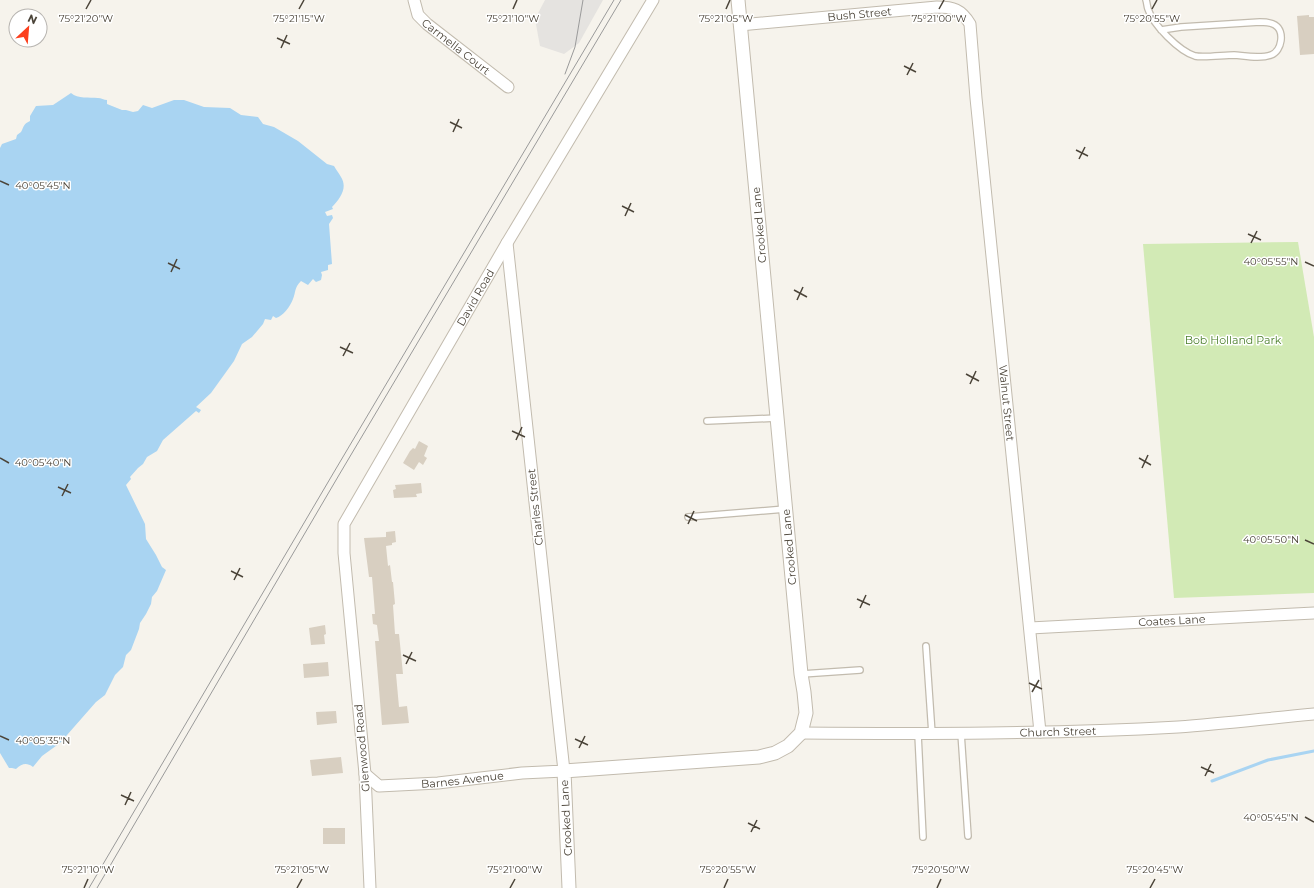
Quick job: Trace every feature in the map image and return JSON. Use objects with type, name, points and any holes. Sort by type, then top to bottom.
[{"type":"street","name":"Carmella Court","points":[[414,0],[418,14],[427,24],[508,87]]},
{"type":"street","name":"David Road","points":[[350,608],[344,553],[344,524],[507,243],[653,0]]},
{"type":"street","name":"Crooked Lane","points":[[569,888],[564,771],[759,757],[775,754],[788,746],[800,733],[806,714],[738,0]]},
{"type":"street","name":"Bush Street","points":[[740,25],[951,7],[963,14],[970,24],[973,74]]},
{"type":"street","name":"Walnut Street","points":[[973,74],[1040,732]]},
{"type":"street","name":"Charles Street","points":[[507,243],[564,771]]},
{"type":"street","name":"Glenwood Road","points":[[350,608],[365,774],[370,888]]},
{"type":"street","name":"Coates Lane","points":[[1030,628],[1314,613]]},
{"type":"street","name":"Church Street","points":[[800,733],[932,734],[1040,732],[1179,726],[1314,714]]},
{"type":"street","name":"Barnes Avenue","points":[[365,774],[379,786],[438,784],[522,773],[564,771]]},
{"type":"lane","points":[[1146,0],[1148,10],[1161,30],[1186,51],[1195,56],[1271,55],[1278,48],[1281,36],[1280,30],[1276,25],[1260,22],[1181,27],[1161,30]]},
{"type":"lane","points":[[706,421],[777,418]]},
{"type":"lane","points":[[688,517],[786,509]]},
{"type":"lane","points":[[926,646],[932,734]]},
{"type":"lane","points":[[801,674],[860,670]]},
{"type":"lane","points":[[961,733],[968,836]]},
{"type":"lane","points":[[918,734],[924,836]]},
{"type":"green space","name":"Bob Holland Park","points":[[1298,242],[1314,337],[1314,593],[1174,598],[1143,244]]},
{"type":"shaded area","points":[[545,0],[603,0],[579,43],[564,54],[540,46],[535,19]]},
{"type":"water","points":[[71,93],[80,97],[107,100],[107,104],[122,110],[133,112],[138,111],[143,105],[152,108],[174,100],[184,100],[204,107],[230,108],[241,115],[258,117],[263,124],[274,127],[298,141],[327,164],[334,166],[344,185],[342,193],[332,207],[333,209],[325,212],[327,216],[332,215],[333,218],[329,224],[332,264],[328,265],[328,270],[321,272],[321,280],[316,282],[313,279],[308,285],[301,281],[297,286],[292,302],[286,311],[276,318],[273,316],[271,320],[265,319],[263,324],[252,337],[242,344],[234,361],[211,393],[196,407],[201,410],[199,413],[196,411],[163,440],[157,451],[147,457],[143,464],[130,477],[131,479],[126,485],[145,524],[146,539],[162,567],[166,570],[157,591],[152,597],[151,604],[140,623],[131,650],[126,655],[123,667],[115,675],[105,695],[96,702],[60,743],[42,756],[33,767],[28,764],[24,764],[16,769],[9,768],[0,753],[0,148],[2,144],[16,139],[17,135],[21,132],[25,124],[30,121],[30,116],[36,106],[53,105]]},
{"type":"building","points":[[1309,15],[1309,17],[1314,17],[1314,54],[1300,55],[1297,16]]},
{"type":"building","points":[[419,441],[428,446],[424,456],[427,458],[423,465],[419,462],[414,470],[403,463],[410,451],[413,448],[415,449]]},
{"type":"building","points":[[421,483],[422,493],[416,494],[417,497],[394,498],[393,490],[396,489],[395,485]]},
{"type":"building","points":[[395,531],[396,542],[392,543],[392,545],[386,546],[388,566],[390,565],[393,582],[395,634],[399,634],[403,674],[396,674],[399,707],[407,706],[409,723],[382,725],[375,641],[379,641],[377,625],[373,624],[372,614],[375,614],[372,577],[369,577],[364,538],[386,537],[386,532]]},
{"type":"building","points":[[325,625],[325,644],[311,645],[309,628]]},
{"type":"building","points":[[328,662],[329,676],[304,678],[303,664]]},
{"type":"building","points":[[336,711],[337,723],[317,725],[316,712]]},
{"type":"building","points":[[341,757],[343,773],[312,776],[310,760]]},
{"type":"building","points":[[323,828],[345,828],[345,844],[323,844]]},
{"type":"waterway","points":[[1212,781],[1268,760],[1314,751]]},
{"type":"tram line","points":[[565,74],[575,47],[583,0]]},
{"type":"tram line","points":[[89,888],[614,0]]},
{"type":"tram line","points":[[97,888],[339,475],[621,0]]}]
